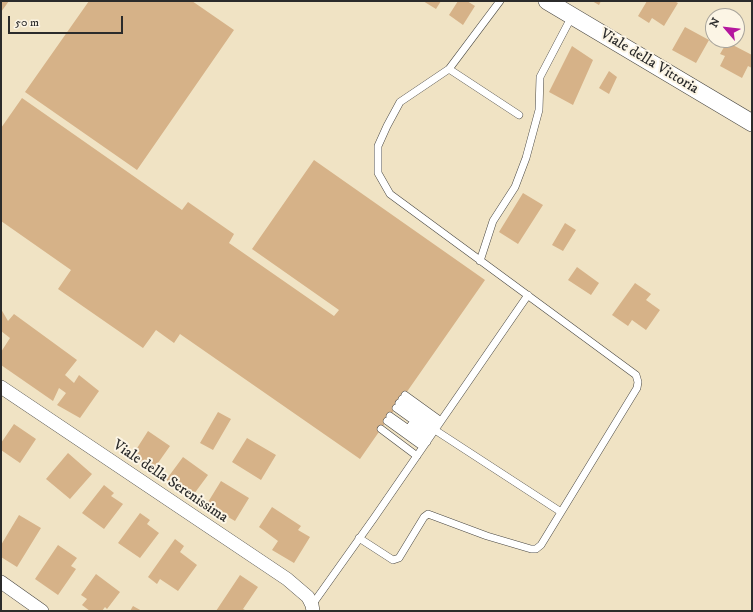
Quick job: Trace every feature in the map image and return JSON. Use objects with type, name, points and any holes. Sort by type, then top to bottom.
[{"type":"street","name":"Viale della Vittoria","points":[[547,1],[752,122]]},
{"type":"street","name":"Viale della Serenissima","points":[[1,387],[308,600]]},
{"type":"street","points":[[1,582],[42,611]]},
{"type":"lane","points":[[359,538],[393,560],[399,558],[425,515],[428,514],[487,536],[531,549],[536,548],[541,545],[637,388],[638,382],[636,375],[390,194],[378,173],[378,146],[400,102],[450,69],[500,1]]},
{"type":"lane","points":[[480,261],[493,221],[516,186],[526,158],[538,110],[540,77],[572,16]]},
{"type":"lane","points":[[450,69],[519,115]]},
{"type":"lane","points":[[308,600],[359,538],[528,295]]},
{"type":"lane","points":[[393,412],[429,438]]},
{"type":"lane","points":[[393,412],[429,438]]},
{"type":"lane","points":[[393,412],[429,438]]},
{"type":"lane","points":[[393,412],[429,438],[561,512]]},
{"type":"building","points":[[1,1],[9,1],[1,12]]},
{"type":"building","points":[[89,1],[192,1],[234,30],[137,170],[25,92]]},
{"type":"building","points":[[423,1],[441,1],[436,9]]},
{"type":"building","points":[[458,1],[467,1],[475,6],[463,25],[449,15]]},
{"type":"building","points":[[592,1],[601,1],[599,5]]},
{"type":"building","points":[[647,1],[674,1],[678,3],[664,26],[652,18],[649,23],[638,16]]},
{"type":"building","points":[[685,27],[705,38],[705,47],[696,63],[672,50]]},
{"type":"building","points":[[572,46],[593,60],[573,105],[549,92]]},
{"type":"building","points":[[724,48],[739,48],[752,55],[752,68],[748,66],[742,78],[720,66],[725,56],[720,54]]},
{"type":"building","points":[[609,71],[617,77],[609,94],[599,88]]},
{"type":"building","points":[[22,98],[182,210],[188,202],[234,234],[229,243],[334,316],[339,310],[252,249],[314,160],[485,280],[360,459],[180,334],[174,343],[156,330],[143,348],[58,289],[71,270],[1,221],[1,128]]},
{"type":"building","points":[[523,193],[543,205],[518,244],[499,232]]},
{"type":"building","points":[[565,223],[576,230],[563,251],[552,245]]},
{"type":"building","points":[[577,267],[599,283],[591,295],[568,280]]},
{"type":"building","points":[[635,283],[651,294],[646,300],[660,310],[646,330],[632,320],[628,326],[612,315]]},
{"type":"building","points":[[1,309],[8,321],[14,314],[77,360],[65,375],[74,383],[79,375],[99,391],[80,418],[57,405],[66,393],[59,388],[53,401],[1,365],[1,352],[10,338],[1,331]]},
{"type":"building","points":[[218,412],[231,419],[213,450],[200,443]]},
{"type":"building","points":[[14,424],[36,439],[20,463],[1,450],[1,443]]},
{"type":"building","points":[[148,431],[170,446],[153,470],[132,456]]},
{"type":"building","points":[[247,438],[276,455],[261,480],[232,462]]},
{"type":"building","points":[[68,453],[92,474],[70,499],[46,479]]},
{"type":"building","points":[[183,457],[208,475],[191,498],[166,480]]},
{"type":"building","points":[[221,481],[249,498],[235,521],[223,514],[222,517],[205,507]]},
{"type":"building","points":[[104,485],[114,493],[111,496],[123,504],[104,529],[82,513]]},
{"type":"building","points":[[272,507],[301,526],[298,530],[310,537],[294,563],[272,550],[278,541],[259,527]]},
{"type":"building","points":[[140,513],[150,520],[147,524],[159,533],[140,558],[118,543]]},
{"type":"building","points":[[19,515],[41,528],[17,567],[1,557],[1,545]]},
{"type":"building","points":[[175,539],[184,546],[180,552],[197,565],[178,591],[160,579],[157,584],[148,577]]},
{"type":"building","points":[[58,545],[77,558],[71,566],[76,569],[58,595],[35,579]]},
{"type":"building","points":[[96,574],[120,592],[107,609],[105,607],[102,611],[90,611],[82,605],[87,599],[81,595]]},
{"type":"building","points":[[240,575],[258,587],[243,609],[247,611],[216,611]]},
{"type":"building","points":[[133,606],[142,611],[130,611]]}]
